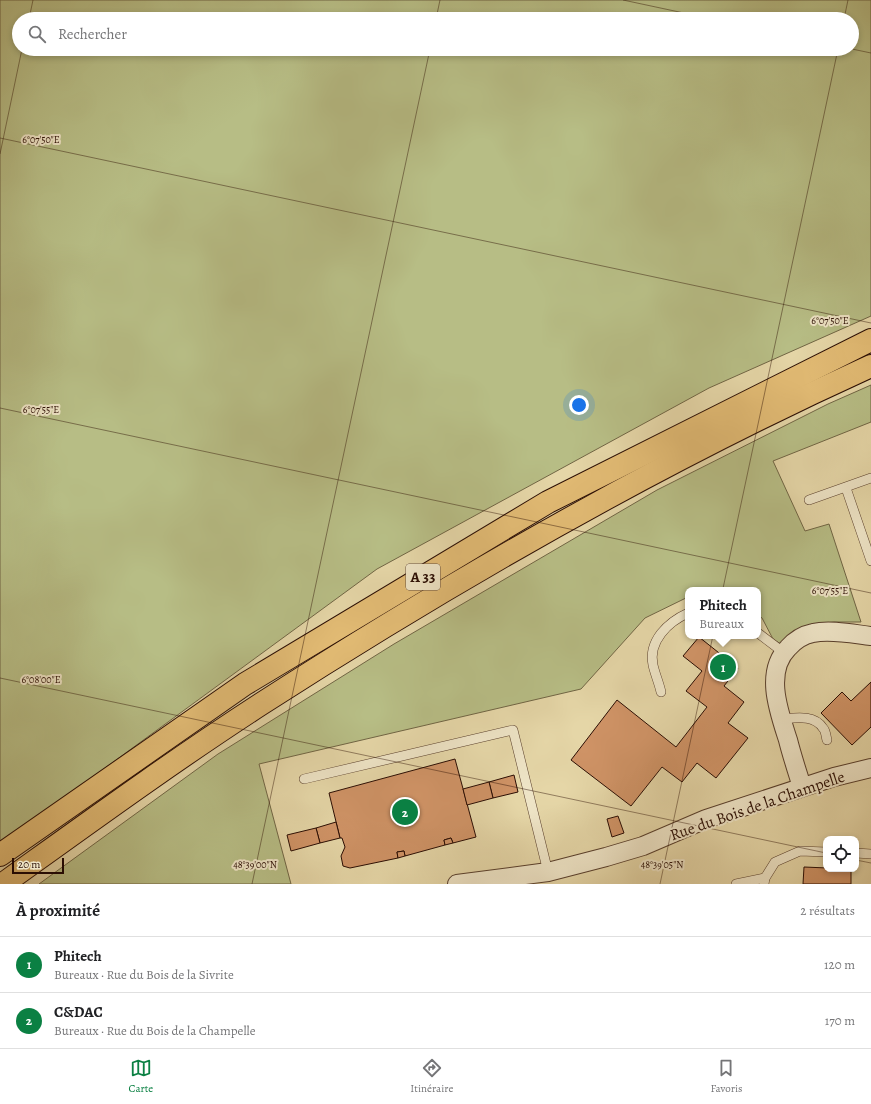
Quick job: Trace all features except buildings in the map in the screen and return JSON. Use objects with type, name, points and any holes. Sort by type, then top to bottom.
[{"type":"highway","name":"A 33","points":[[0,855],[245,684],[548,502],[871,340]]},
{"type":"highway","name":"A 33","points":[[3,884],[153,776],[260,704],[500,557],[686,455],[871,366]]},
{"type":"street","points":[[802,787],[781,719],[776,693],[775,680],[777,667],[783,652],[793,642],[804,635],[815,632],[871,636]]},
{"type":"street","name":"Rue du Bois de la Champelle","points":[[457,884],[548,872],[606,857],[643,846],[706,819],[834,777],[871,768]]},
{"type":"lane","points":[[809,500],[871,478]]},
{"type":"lane","points":[[846,488],[871,561]]},
{"type":"lane","points":[[661,692],[653,664],[653,649],[658,636],[674,621],[685,615]]},
{"type":"lane","points":[[761,636],[783,652]]},
{"type":"lane","points":[[781,719],[802,718],[815,720],[824,728],[828,740]]},
{"type":"lane","points":[[304,779],[513,730],[548,872]]},
{"type":"lane","points":[[736,884],[764,881],[775,862],[800,851],[823,852]]},
{"type":"lane","points":[[859,853],[871,854]]},
{"type":"green space","points":[[0,0],[871,0],[871,316],[709,388],[377,569],[0,845]]},
{"type":"green space","points":[[871,385],[871,422],[773,461],[805,531],[829,524],[861,622],[834,622],[808,625],[782,645],[773,639],[761,617],[761,587],[685,587],[685,598],[645,618],[581,689],[259,764],[291,884],[39,884],[218,754],[394,644],[657,490],[828,404]]},
{"type":"place","name":"Phitech","points":[[723,667]]},
{"type":"place","name":"C&DAC","points":[[405,812]]}]
